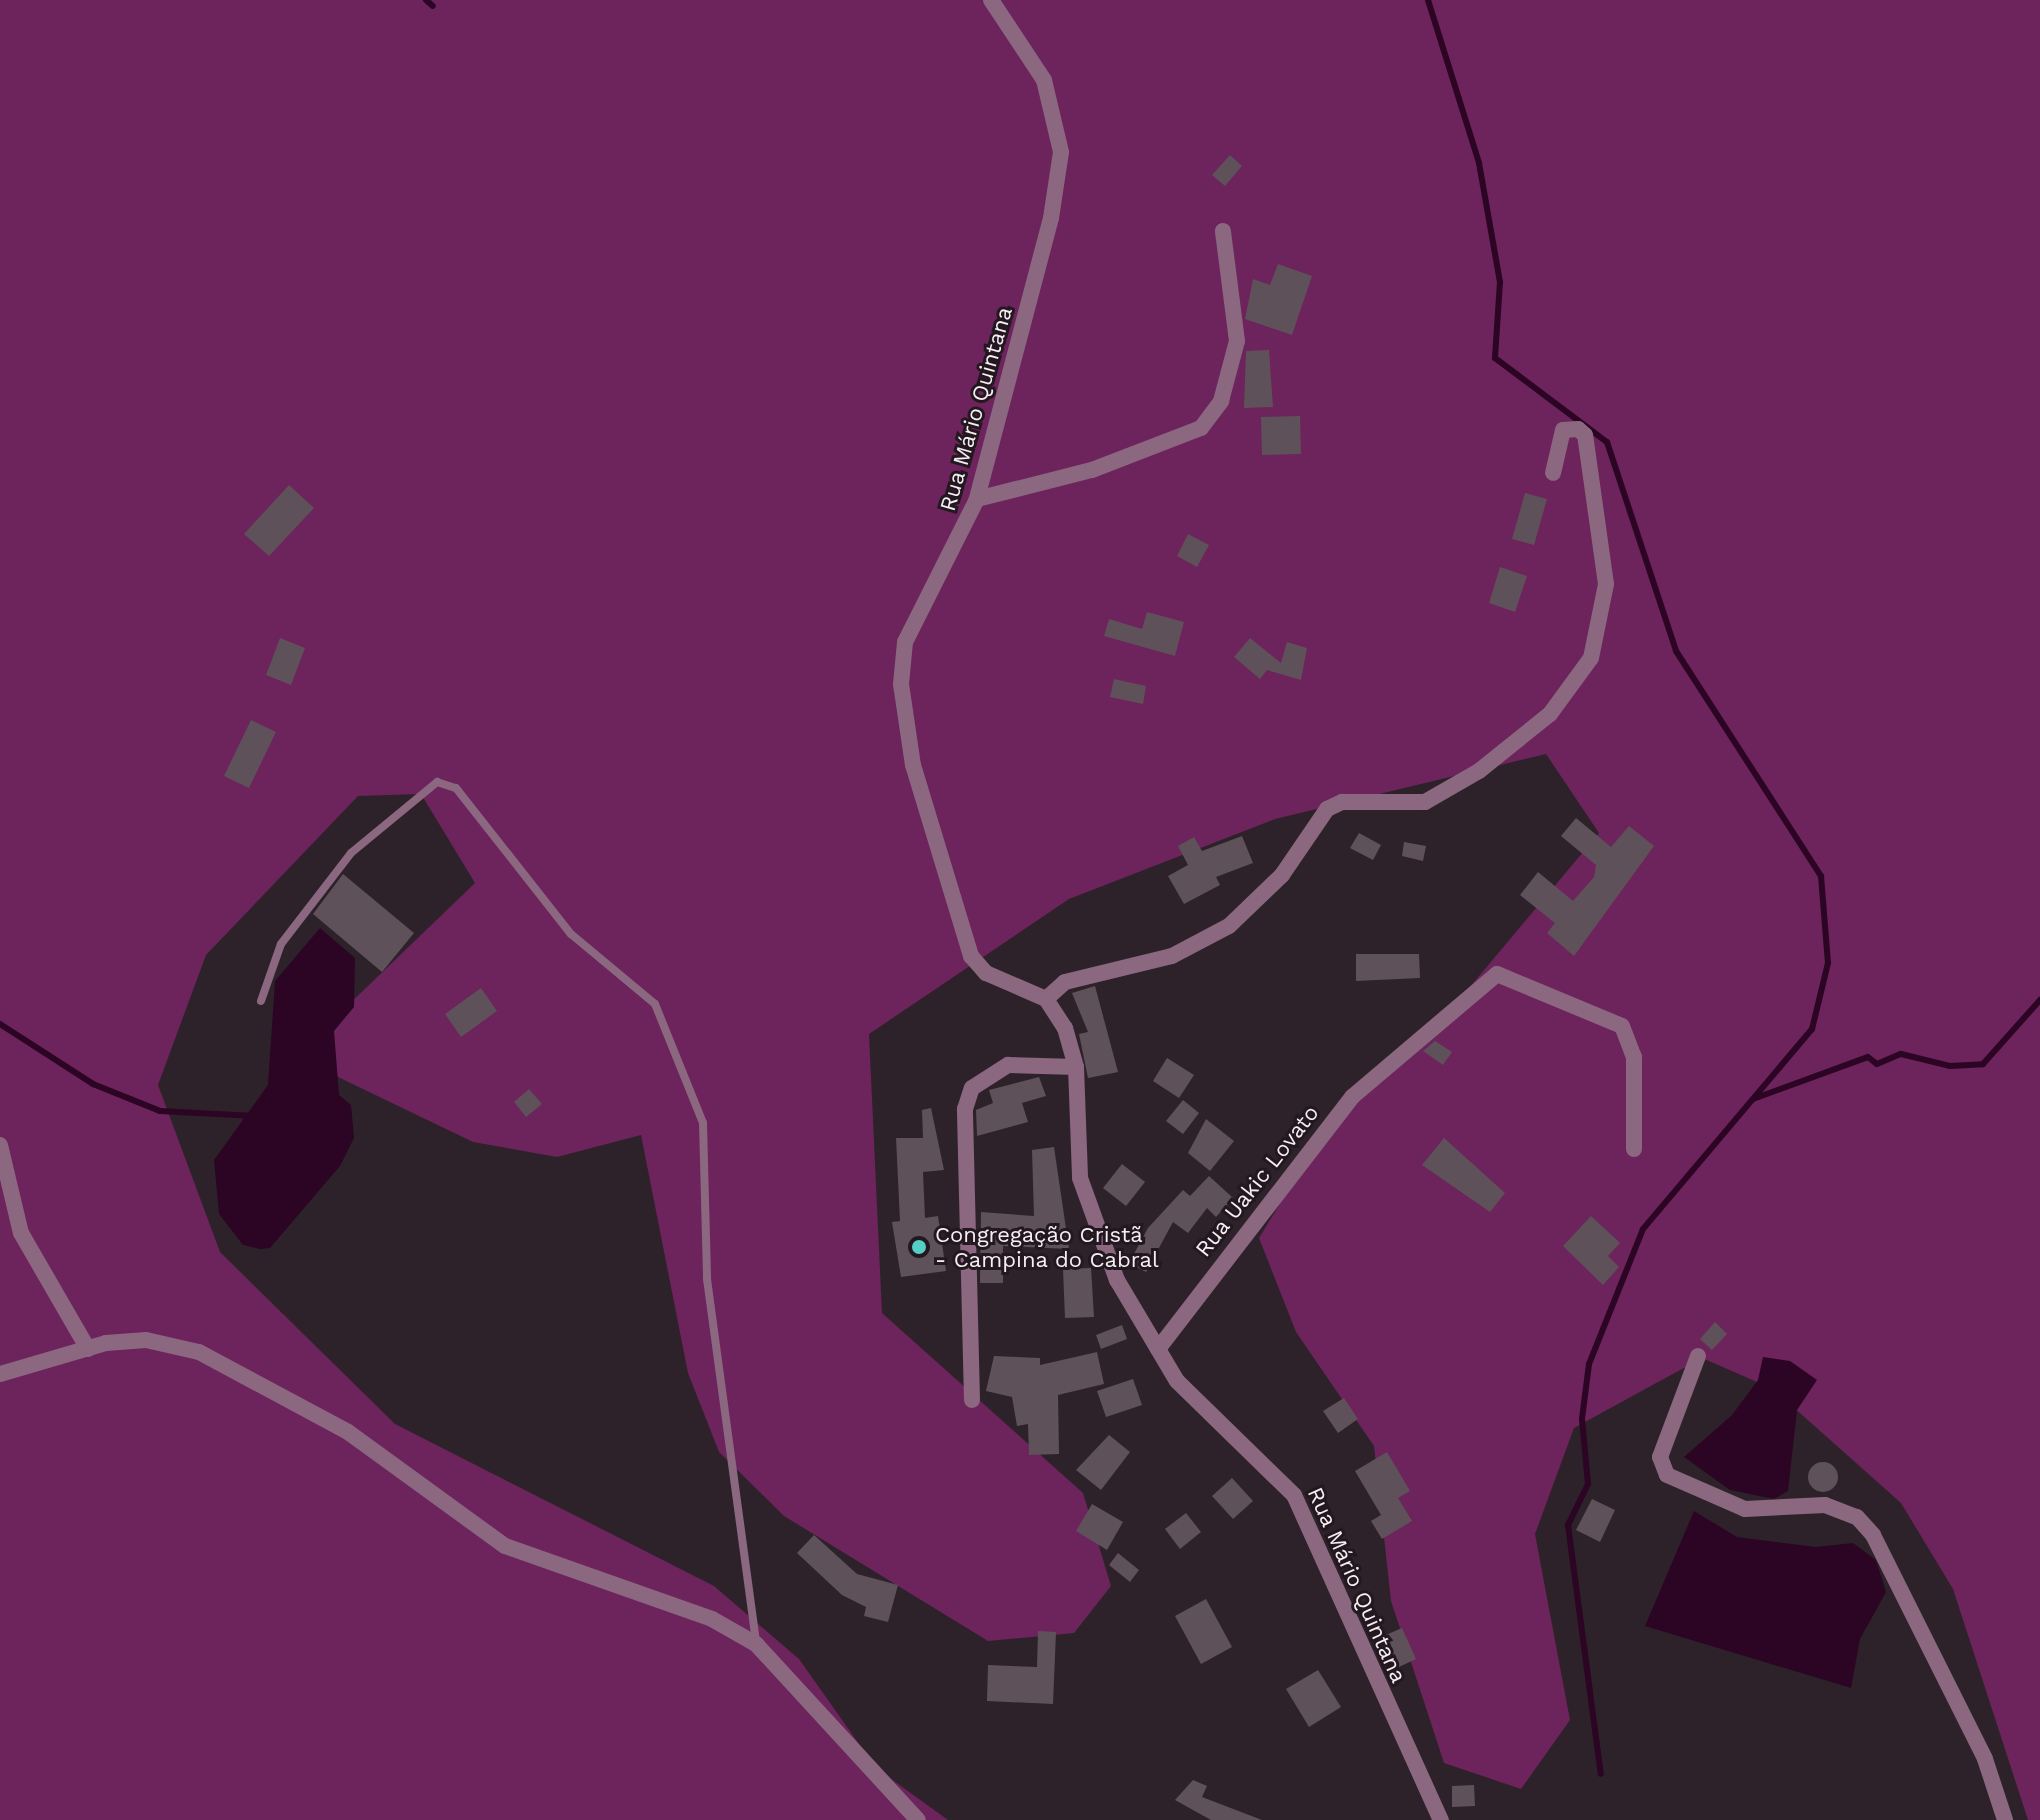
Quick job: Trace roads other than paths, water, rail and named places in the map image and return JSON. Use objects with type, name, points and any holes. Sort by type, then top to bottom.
[{"type":"street","name":"Rua Mário Quintana","points":[[991,0],[1044,80],[1061,152],[1051,218],[977,499],[905,642],[901,684],[913,765],[971,956],[986,973],[1046,999],[1076,1067],[1088,1213],[1158,1349],[1198,1405],[1294,1495],[1441,1820]]},
{"type":"street","points":[[977,499],[1092,470],[1201,428],[1221,401],[1237,341],[1223,231]]},
{"type":"street","points":[[1046,999],[1065,982],[1172,956],[1229,926],[1273,885],[1327,809],[1342,802],[1425,802],[1479,771],[1550,714],[1591,658],[1606,584],[1585,435],[1578,429],[1563,430],[1553,473]]},
{"type":"street","name":"Rua Uakic Lovato","points":[[1158,1349],[1333,1117],[1392,1056],[1497,974],[1622,1026],[1634,1057],[1634,1149]]},
{"type":"street","points":[[972,1400],[965,1109],[979,1081],[1008,1065],[1076,1067]]},
{"type":"street","points":[[0,1145],[21,1233],[88,1349]]},
{"type":"street","points":[[0,1374],[88,1349],[146,1340],[199,1352],[348,1432],[505,1546],[712,1619],[756,1644],[918,1820]]},
{"type":"street","points":[[1698,1356],[1660,1457],[1667,1475],[1745,1509],[1825,1505],[1857,1517],[1873,1535],[1985,1759],[2005,1820]]},
{"type":"lane","points":[[261,1001],[281,944],[351,853],[437,782],[456,788],[571,934],[655,1004],[703,1123],[707,1279],[756,1644]]},
{"type":"waterway","points":[[426,0],[433,6]]},
{"type":"waterway","points":[[1428,0],[1479,163],[1500,282],[1495,358],[1607,442],[1676,651],[1821,876],[1828,963],[1812,1029],[1643,1229],[1589,1364],[1582,1419],[1588,1484],[1568,1525],[1601,1774]]},
{"type":"waterway","points":[[1753,1099],[1868,1057],[1877,1064],[1901,1054],[1950,1066],[1983,1064],[2040,1000]]},
{"type":"waterway","points":[[0,1024],[93,1084],[160,1111],[255,1116]]},
{"type":"place","name":"Congregação Cristã - Campina do Cabral","points":[[919,1247]]}]
